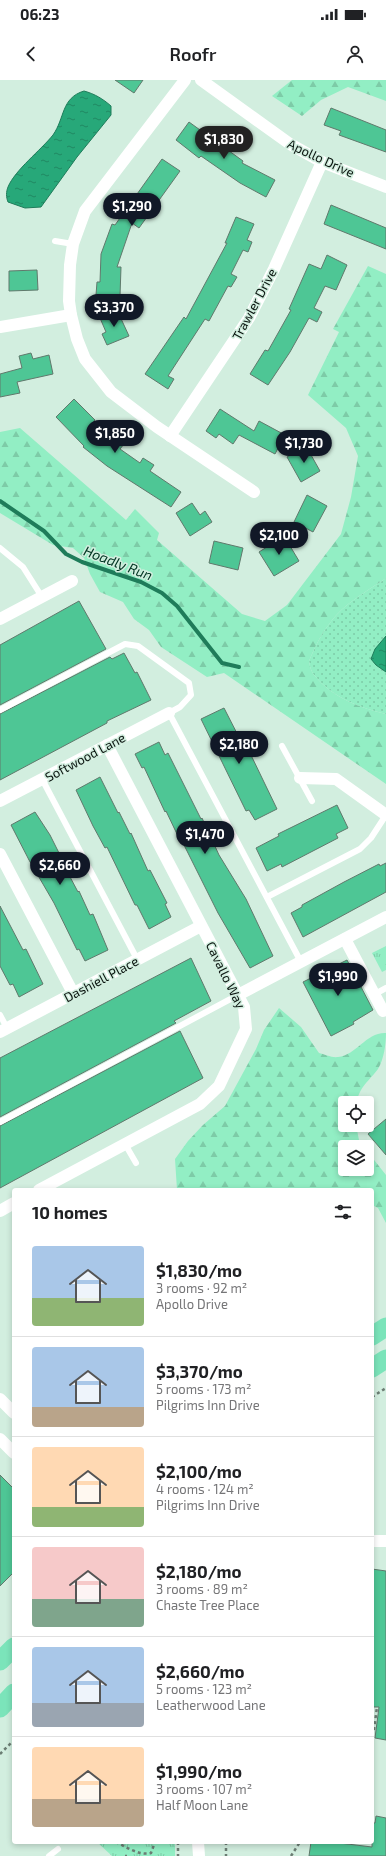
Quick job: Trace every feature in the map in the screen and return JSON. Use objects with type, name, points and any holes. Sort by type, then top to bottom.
[{"type":"highway","points":[[374,1335],[386,1327]]},
{"type":"highway","points":[[374,1367],[386,1359]]},
{"type":"highway","points":[[0,1661],[12,1648]]},
{"type":"highway","points":[[0,1708],[12,1695]]},
{"type":"street","points":[[185,80],[89,206],[80,221],[73,244],[68,276],[71,315],[81,348],[97,376],[117,397],[170,436],[254,492]]},
{"type":"street","name":"Apollo Drive","points":[[201,80],[274,134],[322,162],[386,187]]},
{"type":"street","name":"Trawler Drive","points":[[170,436],[249,318],[274,269],[322,162]]},
{"type":"street","points":[[0,327],[71,315]]},
{"type":"street","points":[[0,619],[72,581]]},
{"type":"street","name":"Softwood Lane","points":[[0,802],[169,713]]},
{"type":"street","name":"Cavallo Way","points":[[43,1188],[200,1104],[219,1086],[246,1029],[244,1006],[107,746]]},
{"type":"street","points":[[300,778],[336,779],[386,815]]},
{"type":"street","points":[[0,854],[73,993]]},
{"type":"street","points":[[238,995],[386,918]]},
{"type":"street","name":"Dashiell Place","points":[[3,1030],[201,926]]},
{"type":"street","points":[[345,939],[383,1011]]},
{"type":"street","points":[[0,1211],[12,1204]]},
{"type":"street","points":[[0,1399],[12,1411]]},
{"type":"street","points":[[0,1439],[12,1451]]},
{"type":"street","points":[[374,1541],[386,1541]]},
{"type":"street","points":[[198,1844],[199,1856]]},
{"type":"lane","points":[[55,241],[73,244]]},
{"type":"lane","points":[[0,548],[23,567],[42,597]]},
{"type":"lane","points":[[0,710],[125,644],[138,646],[189,683],[191,695],[188,700],[180,707],[169,713],[301,962]]},
{"type":"lane","points":[[282,746],[312,801]]},
{"type":"lane","points":[[42,779],[137,959]]},
{"type":"lane","points":[[267,897],[360,849],[371,838],[386,815]]},
{"type":"lane","points":[[375,994],[386,988]]},
{"type":"lane","points":[[0,1122],[238,995]]},
{"type":"lane","points":[[0,1015],[3,1030]]},
{"type":"lane","points":[[125,1144],[136,1163]]},
{"type":"lane","points":[[49,1856],[58,1849]]},
{"type":"path","points":[[374,1396],[386,1388]]},
{"type":"path","points":[[374,1730],[378,1707]]},
{"type":"path","points":[[0,1754],[12,1742]]},
{"type":"path","points":[[120,1844],[139,1855],[151,1853],[154,1844]]},
{"type":"path","points":[[178,1844],[178,1856]]},
{"type":"path","points":[[226,1844],[226,1856]]},
{"type":"path","points":[[291,1856],[299,1844]]},
{"type":"green space","points":[[292,80],[386,80],[386,101],[348,87],[321,100],[302,116],[272,96]]},
{"type":"green space","points":[[368,266],[386,274],[386,578],[356,598],[335,616],[321,636],[309,661],[314,674],[322,683],[338,696],[357,705],[386,714],[386,784],[224,673],[207,677],[161,647],[149,630],[134,619],[123,602],[100,592],[90,574],[84,558],[73,548],[53,545],[0,513],[0,432],[20,428],[126,520],[135,509],[159,533],[157,540],[242,614],[265,621],[287,605],[341,534],[351,497],[358,456],[346,428],[308,395],[339,332],[333,329]]},
{"type":"green space","points":[[386,578],[386,714],[357,705],[338,696],[322,683],[314,674],[309,661],[321,636],[335,616],[356,598]]},
{"type":"green space","points":[[386,946],[386,970],[382,972],[372,953]]},
{"type":"green space","points":[[279,1008],[301,1027],[319,1053],[331,1056],[338,1057],[345,1055],[373,1036],[386,1033],[386,1042],[382,1061],[378,1069],[365,1084],[359,1096],[338,1096],[338,1132],[357,1132],[359,1140],[338,1140],[338,1176],[374,1176],[374,1160],[386,1175],[386,1223],[378,1208],[374,1206],[374,1188],[177,1188],[175,1159],[188,1141],[203,1125],[225,1106],[256,1049],[264,1030]]},
{"type":"green space","points":[[99,1844],[175,1844],[175,1856],[112,1856]]},
{"type":"water","points":[[84,91],[99,97],[111,106],[111,115],[77,157],[41,207],[25,208],[8,202],[7,191],[11,180],[53,135],[57,129],[64,109],[71,98]]},
{"type":"water","points":[[386,636],[386,672],[376,665],[371,659],[375,649]]},
{"type":"building","points":[[115,80],[143,80],[134,93]]},
{"type":"building","points":[[331,108],[386,130],[386,152],[339,135],[341,131],[324,125]]},
{"type":"building","points":[[189,122],[243,161],[242,163],[275,180],[266,197],[240,183],[201,156],[199,158],[176,140]]},
{"type":"building","points":[[162,159],[180,171],[139,228],[132,223],[117,267],[121,267],[120,296],[96,295],[97,282],[100,282],[101,254],[112,224],[115,225]]},
{"type":"building","points":[[331,205],[386,228],[386,249],[324,224]]},
{"type":"building","points":[[236,217],[254,224],[247,240],[252,242],[248,252],[243,250],[231,274],[237,277],[231,287],[228,286],[209,321],[205,319],[168,376],[174,379],[168,389],[145,374],[184,317],[186,319],[227,243],[225,243]]},
{"type":"building","points":[[327,255],[347,265],[336,290],[325,286],[314,308],[322,312],[317,322],[309,318],[290,352],[268,385],[250,374],[265,350],[268,351],[291,310],[289,309],[309,264],[321,269]]},
{"type":"building","points":[[37,270],[38,290],[9,291],[9,271]]},
{"type":"building","points":[[117,310],[129,336],[107,345],[102,334],[106,332],[100,318]]},
{"type":"building","points":[[31,353],[33,359],[49,355],[53,374],[17,382],[20,393],[0,397],[0,374],[22,368],[19,356]]},
{"type":"building","points":[[74,399],[95,420],[90,425],[110,441],[114,435],[124,444],[120,449],[140,463],[143,458],[154,465],[150,471],[181,492],[171,507],[107,466],[83,447],[84,446],[56,417]]},
{"type":"building","points":[[220,409],[254,431],[259,421],[285,435],[275,454],[239,435],[233,444],[219,434],[216,438],[206,431]]},
{"type":"building","points":[[306,446],[320,471],[301,482],[287,457]]},
{"type":"building","points":[[307,495],[327,506],[313,532],[294,522]]},
{"type":"building","points":[[192,503],[200,515],[205,511],[212,522],[190,536],[176,513]]},
{"type":"building","points":[[284,536],[299,561],[274,576],[259,552]]},
{"type":"building","points":[[214,541],[243,548],[238,570],[209,563]]},
{"type":"building","points":[[79,601],[106,649],[0,705],[0,645]]},
{"type":"building","points":[[124,653],[135,673],[137,672],[151,700],[107,721],[107,723],[0,780],[0,714],[110,657],[112,659]]},
{"type":"building","points":[[224,708],[247,753],[249,751],[277,809],[255,820],[249,810],[246,811],[201,719]]},
{"type":"building","points":[[159,742],[165,755],[168,753],[201,819],[202,818],[219,855],[246,899],[273,956],[250,968],[218,913],[178,833],[177,834],[166,811],[165,812],[144,767],[142,768],[135,754]]},
{"type":"building","points":[[100,777],[118,813],[119,812],[130,834],[131,833],[148,871],[150,870],[167,903],[165,904],[171,917],[149,929],[137,905],[135,905],[107,847],[105,848],[93,826],[76,790]]},
{"type":"building","points":[[337,805],[348,828],[336,834],[338,838],[282,867],[281,864],[267,871],[256,848],[279,836],[278,834]]},
{"type":"building","points":[[35,812],[50,835],[61,857],[60,858],[78,892],[79,891],[90,915],[93,914],[108,950],[85,961],[79,949],[77,950],[54,903],[11,825]]},
{"type":"building","points":[[386,863],[386,892],[303,937],[291,913],[302,907],[302,905],[344,882],[379,864],[380,866]]},
{"type":"building","points":[[0,906],[23,950],[26,949],[43,984],[19,997],[13,984],[10,985],[0,966]]},
{"type":"building","points":[[191,958],[211,1001],[174,1021],[176,1023],[0,1117],[0,1058]]},
{"type":"building","points":[[347,960],[373,1010],[353,1022],[354,1024],[331,1036],[303,982]]},
{"type":"building","points":[[180,1031],[203,1078],[0,1188],[0,1126]]},
{"type":"building","points":[[386,1119],[386,1155],[368,1134],[374,1132],[374,1129]]},
{"type":"building","points":[[0,1475],[12,1487],[12,1574],[0,1586]]},
{"type":"building","points":[[374,1569],[386,1571],[386,1740],[375,1738],[379,1707],[374,1707]]},
{"type":"building","points":[[376,1816],[386,1818],[386,1856],[309,1856],[311,1844],[347,1844],[372,1847],[372,1844],[374,1844]]},
{"type":"waterway","name":"Hoadly Run","points":[[0,501],[44,531],[66,554],[82,562],[141,582],[162,593],[177,606],[222,663],[239,667]]}]
